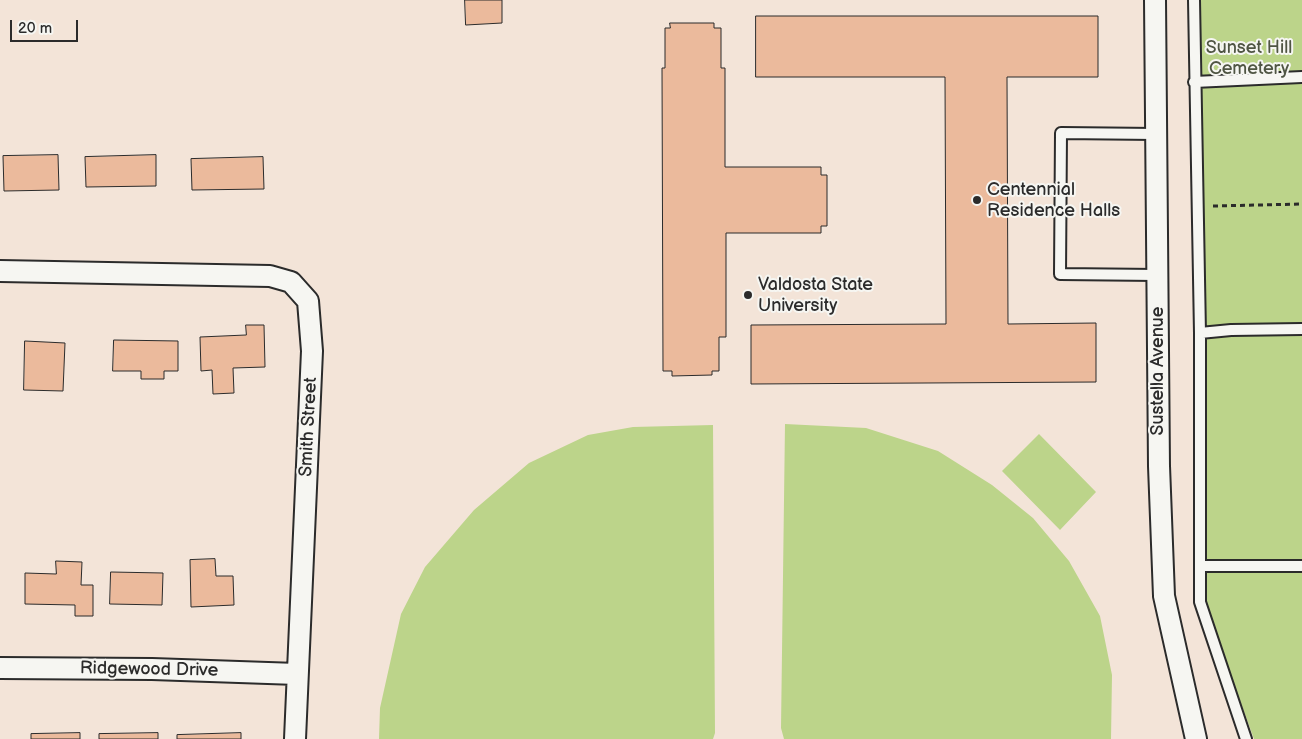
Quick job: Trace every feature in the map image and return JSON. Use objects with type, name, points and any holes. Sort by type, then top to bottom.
[{"type":"street","name":"Sustella Avenue","points":[[1155,0],[1159,466],[1164,596],[1196,739]]},
{"type":"street","name":"Smith Street","points":[[0,271],[270,276],[291,282],[308,301],[312,351],[295,739]]},
{"type":"street","name":"Ridgewood Drive","points":[[0,668],[152,669],[297,674]]},
{"type":"lane","points":[[1194,0],[1200,332],[1200,602],[1246,739]]},
{"type":"lane","points":[[1194,82],[1302,77]]},
{"type":"lane","points":[[1156,134],[1061,133],[1060,274],[1158,275]]},
{"type":"lane","points":[[1200,332],[1302,329]]},
{"type":"lane","points":[[1200,566],[1302,566]]},
{"type":"path","points":[[1197,206],[1302,204]]},
{"type":"green space","name":"Sunset Hill Cemetery","points":[[1195,0],[1302,0],[1302,739],[1254,739],[1205,605]]},
{"type":"green space","points":[[785,424],[866,428],[938,451],[992,485],[1033,518],[1069,561],[1100,616],[1112,675],[1111,739],[784,739],[781,728]]},
{"type":"green space","points":[[713,425],[715,733],[713,739],[379,739],[380,708],[401,614],[425,567],[474,510],[529,463],[588,435],[633,427]]},
{"type":"green space","points":[[1039,434],[1096,492],[1060,530],[1002,471]]},
{"type":"building","points":[[465,0],[502,0],[502,23],[466,25]]},
{"type":"building","name":"Centennial Residence Halls","points":[[756,16],[1098,16],[1098,77],[1007,77],[1008,324],[1096,323],[1096,382],[751,384],[751,325],[946,324],[945,77],[756,77]]},
{"type":"building","points":[[670,23],[714,23],[714,28],[721,28],[721,68],[725,68],[725,167],[821,167],[821,175],[827,175],[827,226],[821,226],[821,233],[726,233],[726,337],[719,337],[719,371],[712,371],[712,375],[672,376],[672,371],[663,371],[662,68],[665,68],[665,28],[670,28]]},
{"type":"building","points":[[58,155],[59,190],[4,191],[3,156]]},
{"type":"building","points":[[156,155],[156,186],[86,187],[85,157]]},
{"type":"building","points":[[263,157],[264,189],[192,190],[191,159]]},
{"type":"building","points":[[246,325],[264,325],[265,367],[233,368],[234,393],[213,394],[212,370],[201,371],[200,337],[246,335]]},
{"type":"building","points":[[114,340],[178,341],[178,371],[164,371],[164,379],[141,379],[141,371],[113,371]]},
{"type":"building","points":[[25,341],[65,343],[63,391],[24,390]]},
{"type":"building","points":[[215,559],[216,576],[233,576],[234,605],[191,607],[190,560]]},
{"type":"building","points":[[56,561],[82,562],[81,585],[93,585],[93,616],[75,616],[75,605],[25,604],[25,573],[56,574]]},
{"type":"building","points":[[111,572],[163,573],[162,605],[110,604]]},
{"type":"building","points":[[80,733],[80,739],[31,739],[31,734]]},
{"type":"building","points":[[158,733],[158,739],[99,739],[99,734]]},
{"type":"building","points":[[241,733],[241,739],[177,739],[177,735]]},
{"type":"place","name":"Centennial Residence Halls","points":[[977,200]]},
{"type":"place","name":"Valdosta State University","points":[[748,295]]}]
